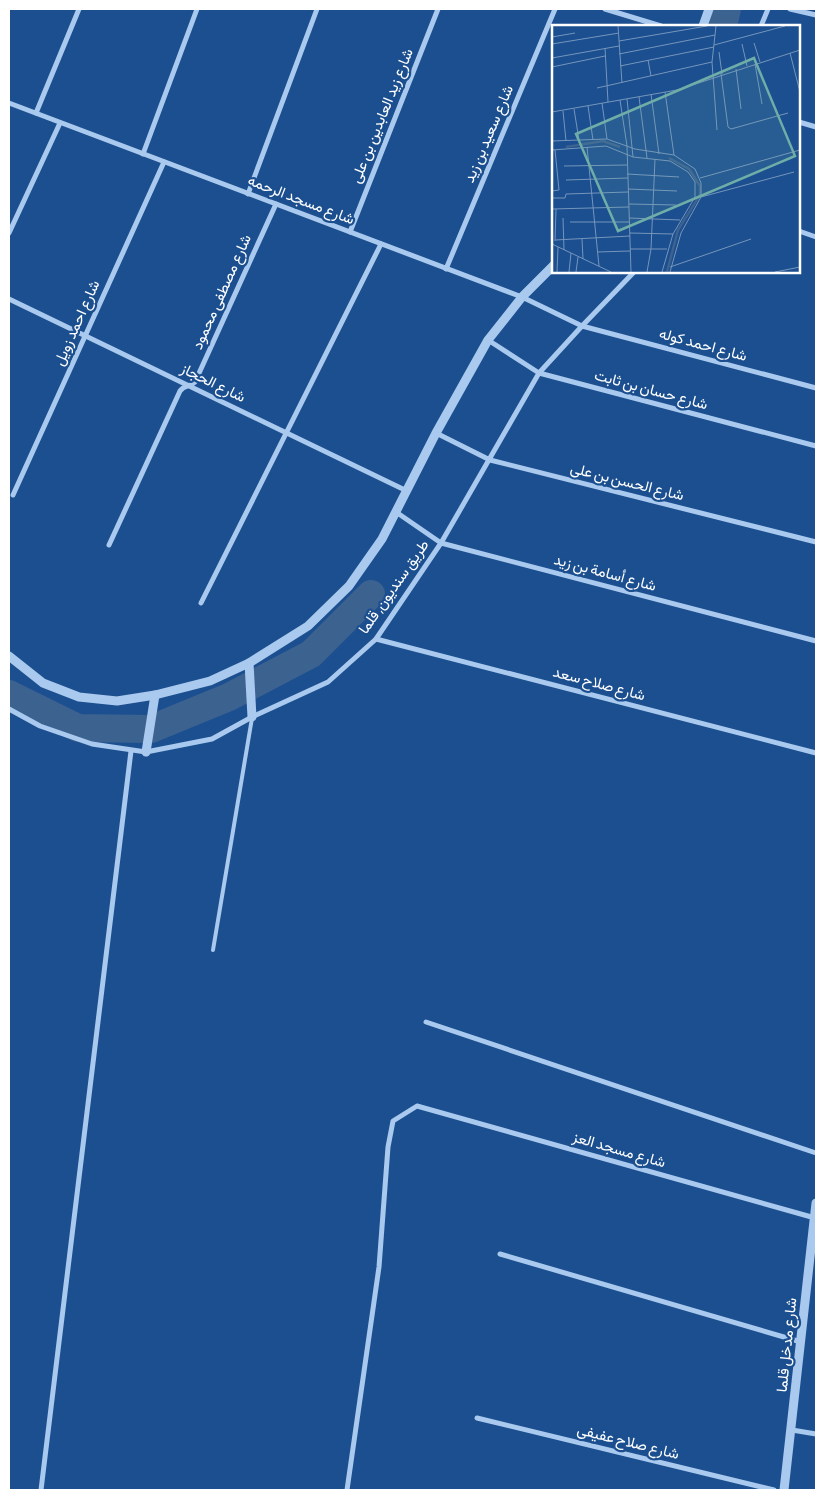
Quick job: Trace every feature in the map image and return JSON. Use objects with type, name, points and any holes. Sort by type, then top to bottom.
[{"type":"street","points":[[36,113],[78,9]]},
{"type":"street","points":[[144,154],[197,9]]},
{"type":"street","points":[[248,194],[317,9]]},
{"type":"street","name":"شارع زيد العابدين بن على","points":[[350,232],[438,9]]},
{"type":"street","name":"شارع سعيد بن زيد","points":[[446,269],[555,9]]},
{"type":"street","points":[[605,9],[658,25]]},
{"type":"street","points":[[703,25],[709,9]]},
{"type":"street","points":[[761,25],[768,9]]},
{"type":"street","points":[[790,9],[816,15]]},
{"type":"street","name":"شارع مسجد الرحمه","points":[[9,103],[522,297],[582,326]]},
{"type":"street","points":[[800,122],[816,127]]},
{"type":"street","points":[[9,234],[60,123]]},
{"type":"street","name":"شارع احمد زويل","points":[[13,495],[164,162]]},
{"type":"street","name":"شارع مصطفى محمود","points":[[109,545],[180,391],[195,382],[276,204]]},
{"type":"street","points":[[800,232],[816,237]]},
{"type":"street","points":[[201,603],[381,244]]},
{"type":"street","points":[[9,656],[43,683],[78,697],[117,701],[155,695],[210,681],[248,663],[308,626],[349,586],[382,539],[436,433],[488,340],[522,297],[552,268]]},
{"type":"street","name":"طريق سنديون, قلما","points":[[9,709],[40,726],[83,742],[146,752],[212,739],[252,717],[328,682],[376,639],[441,543],[539,373],[634,272]]},
{"type":"street","name":"شارع الحجاز","points":[[9,299],[407,490]]},
{"type":"street","name":"شارع احمد كوله","points":[[582,326],[816,388]]},
{"type":"street","name":"شارع حسان بن ثابت","points":[[488,340],[539,373],[816,446]]},
{"type":"street","name":"شارع الحسن بن على","points":[[436,433],[490,460],[816,542]]},
{"type":"street","name":"شارع أسامة بن زيد","points":[[396,512],[441,543],[816,641]]},
{"type":"street","name":"شارع صلاح سعد","points":[[376,639],[816,753]]},
{"type":"street","points":[[248,663],[252,717]]},
{"type":"street","points":[[146,752],[155,695]]},
{"type":"street","points":[[41,1490],[131,751]]},
{"type":"street","points":[[426,1022],[816,1153]]},
{"type":"street","name":"شارع مسجد العز","points":[[347,1490],[379,1267],[388,1147],[393,1121],[417,1106],[815,1224]]},
{"type":"street","name":"شارع مدخل قلما","points":[[784,1490],[816,1203]]},
{"type":"street","points":[[500,1254],[801,1342]]},
{"type":"street","name":"شارع صلاح عفيفى","points":[[477,1418],[774,1490]]},
{"type":"street","points":[[792,1430],[816,1434]]},
{"type":"lane","points":[[213,950],[252,717]]},
{"type":"waterway","points":[[723,25],[727,9]]},
{"type":"waterway","points":[[9,694],[78,728],[151,729],[229,697],[311,654],[371,594]]}]
